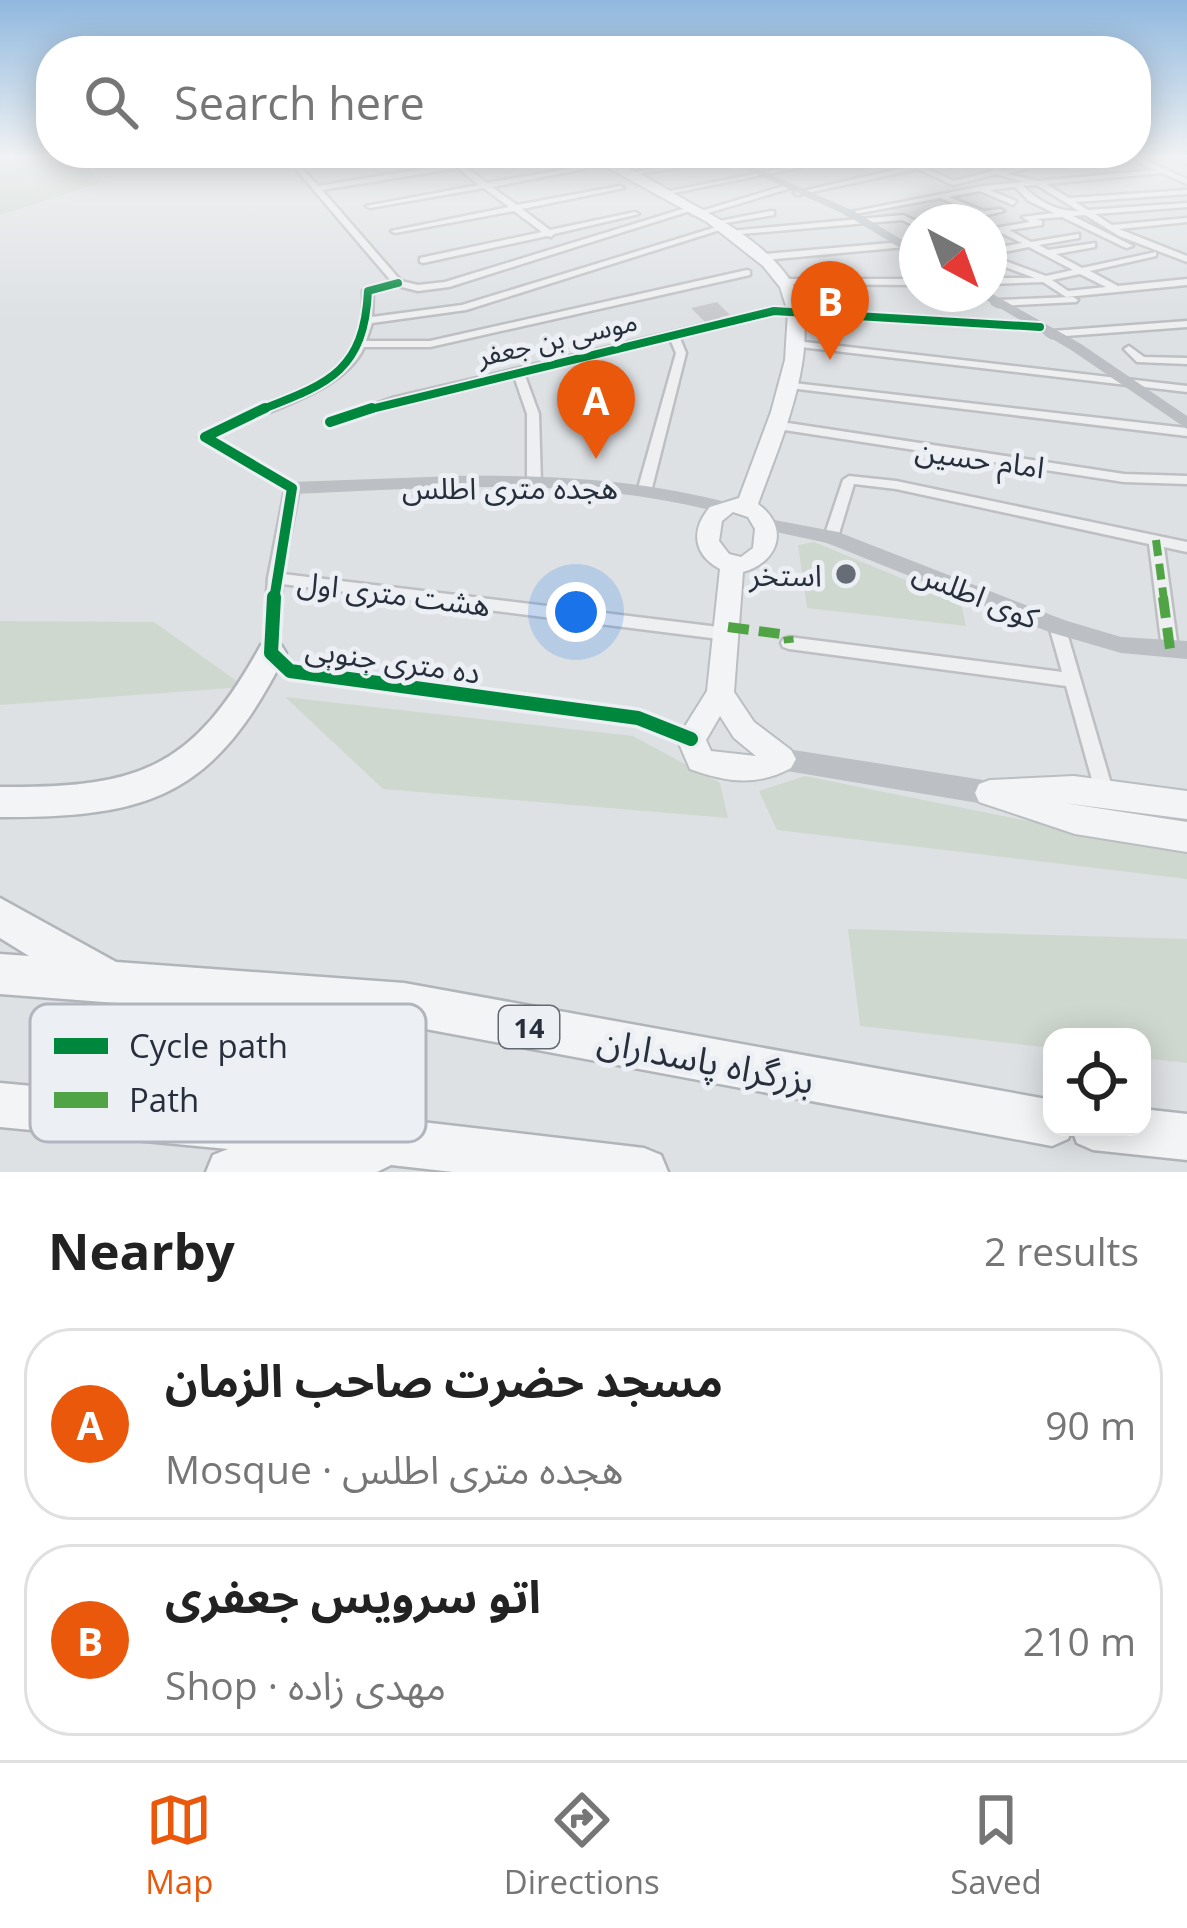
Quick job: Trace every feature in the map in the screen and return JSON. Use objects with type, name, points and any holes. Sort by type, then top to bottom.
[{"type":"highway","points":[[0,802],[87,803],[178,775],[251,700],[271,653]]},
{"type":"highway","points":[[0,917],[115,984]]},
{"type":"highway","name":"بزرگراه پاسداران","points":[[0,974],[404,1004]]},
{"type":"highway","name":"بزرگراه پاسداران","points":[[426,1008],[1043,1121]]},
{"type":"highway","points":[[0,1105],[30,1108]]},
{"type":"highway","points":[[1151,1133],[1187,1137]]},
{"type":"highway","points":[[392,1142],[644,1172]]},
{"type":"highway","points":[[230,1172],[413,1144]]},
{"type":"main road","points":[[688,210],[764,256],[787,283],[796,309],[796,344],[775,425],[736,508],[712,517],[705,531],[707,546],[732,564],[750,562],[763,554],[769,525],[736,508]]},
{"type":"main road","points":[[720,693],[744,730],[781,759],[763,770],[728,768],[700,760],[691,739],[720,693],[732,564]]},
{"type":"main road","points":[[990,793],[1074,789],[1187,805]]},
{"type":"main road","points":[[990,793],[1075,820],[1187,837]]},
{"type":"street","points":[[334,210],[398,284]]},
{"type":"street","points":[[395,231],[506,210]]},
{"type":"street","points":[[517,210],[567,248]]},
{"type":"street","points":[[292,488],[205,437],[228,421],[312,391],[346,368],[365,344],[370,320],[368,290],[398,284],[446,285],[703,210]]},
{"type":"street","points":[[841,210],[899,243]]},
{"type":"street","points":[[850,213],[869,210]]},
{"type":"street","points":[[1055,210],[1131,247]]},
{"type":"street","points":[[1086,210],[1112,227],[1187,259]]},
{"type":"street","points":[[1007,228],[1039,223],[1026,217],[1121,210]]},
{"type":"street","points":[[370,320],[463,308],[771,213]]},
{"type":"street","points":[[423,260],[635,214]]},
{"type":"street","points":[[721,228],[899,218]]},
{"type":"street","points":[[1112,227],[1187,220]]},
{"type":"street","points":[[1007,232],[1117,289]]},
{"type":"street","points":[[1007,250],[1076,236]]},
{"type":"street","points":[[764,256],[899,245]]},
{"type":"street","points":[[1048,253],[1092,245]]},
{"type":"street","points":[[1167,250],[1187,247]]},
{"type":"street","points":[[1007,280],[1045,279],[1153,254]]},
{"type":"street","points":[[1007,263],[1045,279],[1074,301],[1007,299]]},
{"type":"street","points":[[365,344],[430,344],[747,273]]},
{"type":"street","points":[[787,283],[899,282]]},
{"type":"street","points":[[1066,294],[1187,282]]},
{"type":"street","points":[[1007,308],[1132,386],[1187,428]]},
{"type":"street","name":"موسی بن جعفر","points":[[330,422],[396,400],[796,309],[1046,330],[1187,324]]},
{"type":"street","points":[[646,488],[681,353],[674,336]]},
{"type":"street","points":[[796,344],[1183,389]]},
{"type":"street","points":[[1129,350],[1141,360],[1187,361]]},
{"type":"street","points":[[1160,361],[1183,389]]},
{"type":"street","points":[[518,372],[533,414],[534,483]]},
{"type":"street","points":[[785,385],[1187,428]]},
{"type":"street","name":"امام حسین","points":[[775,425],[1124,478],[1187,480]]},
{"type":"street","points":[[831,537],[849,479],[1187,547]]},
{"type":"street","name":"هجده متری اطلس","points":[[292,488],[534,483],[646,488],[736,508]]},
{"type":"street","name":"ده متری جنوبی","points":[[292,488],[275,578],[271,653],[290,671],[638,718],[691,739]]},
{"type":"street","name":"کوی اطلس","points":[[769,525],[831,537],[1057,626],[1121,645],[1179,649]]},
{"type":"street","points":[[1156,540],[1179,649]]},
{"type":"street","name":"هشت متری اول","points":[[275,578],[727,634]]},
{"type":"street","points":[[1057,626],[1105,794]]},
{"type":"street","points":[[789,643],[1073,680]]},
{"type":"street","points":[[781,759],[990,793]]},
{"type":"shaded area","name":"استخر","points":[[814,542],[961,603],[966,626],[807,608],[798,545]]},
{"type":"shaded area","points":[[0,621],[154,622],[245,687],[0,705]]},
{"type":"shaded area","points":[[285,697],[633,736],[720,783],[728,818],[383,789]]},
{"type":"shaded area","points":[[805,776],[1187,853],[1187,879],[777,830],[759,791]]},
{"type":"shaded area","points":[[848,929],[1187,939],[1187,1063],[1151,1059],[1151,1028],[1043,1028],[1043,1047],[860,1026]]},
{"type":"building","points":[[717,302],[730,315],[720,317],[725,322],[709,326],[691,308]]},
{"type":"marked path","points":[[1156,540],[1170,649]]},
{"type":"marked path","points":[[728,627],[788,635],[789,643]]},
{"type":"cycle path","points":[[398,283],[368,291],[366,327],[356,354],[339,373],[316,388],[232,421],[205,437],[292,488],[275,578],[271,653],[290,671],[638,718],[691,739]]},
{"type":"cycle path","points":[[330,422],[396,400],[774,311],[1040,327]]},
{"type":"place","name":"اتو سرویس جعفری","points":[[830,360]]},
{"type":"place","name":"مسجد حضرت صاحب الزمان","points":[[596,459]]},
{"type":"place","name":"استخر","points":[[846,574]]}]
